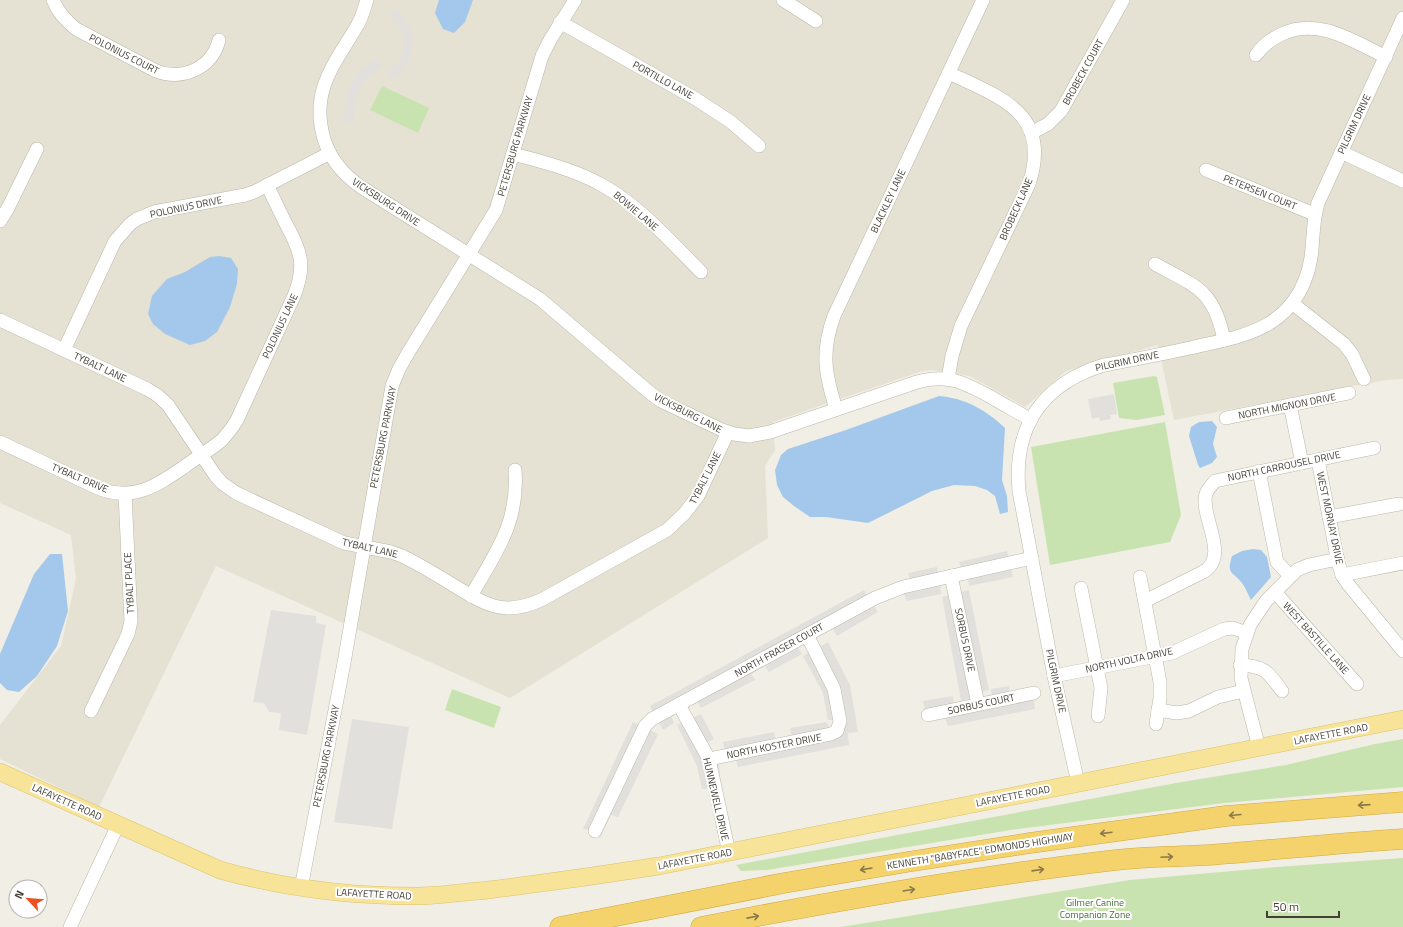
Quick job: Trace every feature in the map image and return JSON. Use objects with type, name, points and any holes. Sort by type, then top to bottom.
[{"type":"highway","name":"KENNETH \"BABYFACE\" EDMONDS HIGHWAY","points":[[560,927],[784,883],[1030,843],[1226,816],[1403,802]]},
{"type":"highway","points":[[701,927],[910,889],[1118,859],[1206,855],[1403,838]]},
{"type":"main road","name":"LAFAYETTE ROAD","points":[[0,772],[220,870],[251,879],[301,888],[362,894],[416,896],[555,882],[659,866],[1403,720]]},
{"type":"street","name":"POLONIUS COURT","points":[[53,0],[60,14],[76,29],[164,74],[181,74],[198,69],[213,55],[220,40]]},
{"type":"street","name":"VICKSBURG DRIVE","points":[[367,0],[358,25],[332,66],[323,87],[320,105],[321,123],[324,138],[330,153],[340,168],[354,182],[469,254]]},
{"type":"street","name":"PETERSBURG PARKWAY","points":[[301,888],[344,663],[392,386],[408,353],[496,210],[540,61],[560,22],[575,0]]},
{"type":"street","points":[[783,0],[816,21]]},
{"type":"street","name":"BLACKLEY LANE","points":[[836,409],[826,368],[826,343],[829,329],[983,0]]},
{"type":"street","name":"BROBECK COURT","points":[[1031,133],[1052,122],[1064,107],[1123,0]]},
{"type":"street","name":"PILGRIM DRIVE","points":[[1078,783],[1054,676],[1019,491],[1018,468],[1022,442],[1031,420],[1039,408],[1058,388],[1073,377],[1086,371],[1104,365],[1244,336],[1265,327],[1276,319],[1292,303],[1302,288],[1310,265],[1312,256],[1314,214],[1318,203],[1403,18]]},
{"type":"street","name":"PORTILLO LANE","points":[[560,22],[696,98],[727,119],[759,146]]},
{"type":"street","points":[[1256,55],[1268,42],[1288,31],[1310,28],[1324,29],[1333,32],[1386,56]]},
{"type":"street","name":"BROBECK LANE","points":[[948,379],[952,356],[961,326],[1029,184],[1034,161],[1034,147],[1031,133],[1022,117],[1010,104],[998,96],[949,73]]},
{"type":"street","points":[[0,221],[37,149]]},
{"type":"street","points":[[1341,152],[1403,181]]},
{"type":"street","name":"POLONIUS DRIVE","points":[[64,350],[115,241],[130,224],[154,212],[245,195],[330,153]]},
{"type":"street","name":"BOWIE LANE","points":[[513,154],[574,172],[615,193],[646,218],[701,272]]},
{"type":"street","name":"PETERSEN COURT","points":[[1206,170],[1314,214]]},
{"type":"street","name":"POLONIUS LANE","points":[[201,455],[222,440],[237,420],[299,282],[301,259],[296,241],[267,185]]},
{"type":"street","name":"VICKSBURG LANE","points":[[469,254],[540,299],[658,399],[728,432],[742,436],[759,435],[926,379],[948,379],[971,386],[1031,420]]},
{"type":"street","points":[[1156,264],[1190,283],[1207,297],[1217,313],[1224,340]]},
{"type":"street","points":[[1292,303],[1344,344],[1352,354],[1364,379]]},
{"type":"street","name":"TYBALT LANE","points":[[0,320],[147,389],[157,396],[168,405],[201,455],[220,480],[236,494],[338,541],[391,552],[402,556],[471,596],[488,604],[501,607],[515,608],[541,600],[663,533],[684,514],[698,496],[728,432]]},
{"type":"street","name":"NORTH MIGNON DRIVE","points":[[1226,418],[1349,393]]},
{"type":"street","points":[[1290,405],[1302,463]]},
{"type":"street","name":"TYBALT DRIVE","points":[[0,442],[100,489],[125,494],[151,488],[201,455]]},
{"type":"street","name":"NORTH CARROUSEL DRIVE","points":[[1145,601],[1203,572],[1210,566],[1214,558],[1215,550],[1205,502],[1206,494],[1210,487],[1218,480],[1374,448]]},
{"type":"street","name":"WEST MORNAY DRIVE","points":[[1318,460],[1342,575],[1403,651]]},
{"type":"street","points":[[471,596],[497,551],[509,525],[515,493],[515,470]]},
{"type":"street","points":[[1259,471],[1277,562],[1290,576]]},
{"type":"street","name":"TYBALT PLACE","points":[[92,711],[128,634],[131,621],[125,494]]},
{"type":"street","points":[[1329,517],[1399,504]]},
{"type":"street","name":"NORTH FRASER COURT","points":[[595,831],[645,726],[652,719],[889,591],[1032,558]]},
{"type":"street","points":[[1259,748],[1240,678],[1242,649],[1252,621],[1262,606],[1290,576],[1302,567],[1338,559]]},
{"type":"street","points":[[1342,575],[1403,563]]},
{"type":"street","name":"SORBUS DRIVE","points":[[951,576],[978,704]]},
{"type":"street","points":[[1140,577],[1161,690],[1156,724]]},
{"type":"street","points":[[1081,588],[1101,688],[1098,716]]},
{"type":"street","name":"WEST BASTILLE LANE","points":[[1275,592],[1357,684]]},
{"type":"street","name":"NORTH VOLTA DRIVE","points":[[1054,676],[1172,653],[1224,629],[1233,628],[1247,633]]},
{"type":"street","name":"NORTH KOSTER DRIVE","points":[[708,759],[831,734],[838,729],[840,721],[834,689],[806,635]]},
{"type":"street","points":[[1240,666],[1252,666],[1263,669],[1282,691]]},
{"type":"street","points":[[1158,710],[1177,713],[1189,711],[1218,697],[1243,691]]},
{"type":"street","name":"SORBUS COURT","points":[[928,715],[1034,693]]},
{"type":"street","name":"HUNNEWELL DRIVE","points":[[679,705],[708,759],[729,853]]},
{"type":"street","points":[[0,765],[26,783]]},
{"type":"street","points":[[70,927],[118,825]]},
{"type":"shaded area","points":[[0,0],[1403,0],[1403,379],[1385,380],[1174,420],[1158,345],[1066,371],[1025,407],[970,376],[932,370],[922,371],[773,422],[775,450],[765,466],[768,538],[510,698],[216,566],[99,807],[0,759],[0,725],[61,646],[76,579],[71,535],[0,503]]},
{"type":"shaded area","points":[[395,9],[403,15],[411,31],[413,40],[410,58],[406,66],[392,79],[387,72],[399,62],[405,41],[400,26],[390,15]]},
{"type":"shaded area","points":[[376,59],[382,66],[367,78],[359,89],[355,103],[353,122],[344,122],[346,100],[350,87],[361,70]]},
{"type":"shaded area","points":[[1114,394],[1117,414],[1110,415],[1111,419],[1100,421],[1099,417],[1092,419],[1088,399]]},
{"type":"shaded area","points":[[1007,551],[1013,577],[969,586],[968,579],[940,586],[941,594],[907,601],[904,593],[910,580],[908,573],[937,567],[938,574],[961,568],[959,562]]},
{"type":"shaded area","points":[[864,590],[878,612],[837,636],[833,629],[798,648],[802,654],[769,672],[765,666],[751,674],[755,680],[701,708],[698,702],[671,716],[674,723],[663,730],[650,706]]},
{"type":"shaded area","points":[[969,590],[989,690],[961,701],[942,597]]},
{"type":"shaded area","points":[[271,610],[316,616],[316,623],[326,625],[307,735],[279,730],[281,713],[269,712],[264,703],[253,702]]},
{"type":"shaded area","points":[[828,642],[850,685],[858,732],[848,733],[849,745],[738,767],[736,760],[727,762],[723,742],[774,732],[775,739],[792,736],[790,728],[827,722],[829,728],[836,726],[835,720],[828,720],[823,693],[803,656]]},
{"type":"shaded area","points":[[1009,686],[1010,693],[1032,689],[1035,709],[948,726],[945,718],[927,722],[923,701],[953,696],[954,705],[992,697],[991,689]]},
{"type":"shaded area","points":[[701,714],[714,739],[708,742],[719,764],[721,787],[702,789],[697,766],[677,725]]},
{"type":"shaded area","points":[[352,719],[409,727],[392,829],[334,822]]},
{"type":"shaded area","points":[[633,722],[658,734],[618,817],[611,815],[600,838],[591,834],[589,830],[583,829]]},
{"type":"green space","points":[[382,86],[429,108],[418,133],[370,110]]},
{"type":"green space","points":[[1154,376],[1157,377],[1165,415],[1137,420],[1119,418],[1113,383]]},
{"type":"green space","points":[[1165,422],[1181,515],[1170,542],[1050,565],[1031,447]]},
{"type":"green space","points":[[452,689],[501,707],[494,728],[445,710]]},
{"type":"green space","points":[[1403,739],[1403,787],[1224,803],[1011,830],[767,870],[741,871],[736,865],[1176,783],[1286,765]]},
{"type":"green space","name":"Gilmer Canine Companion Zone","points":[[1403,858],[1403,927],[841,927],[1130,880]]},
{"type":"water","points":[[439,0],[473,0],[465,22],[454,33],[443,29],[435,13]]},
{"type":"water","points":[[219,256],[231,258],[238,269],[237,284],[230,307],[217,332],[205,341],[190,345],[165,334],[153,324],[148,314],[152,296],[167,279],[185,272],[210,257]]},
{"type":"water","points":[[939,396],[958,399],[975,406],[983,410],[1005,428],[1002,480],[1007,496],[1008,512],[1000,514],[995,496],[987,490],[975,486],[954,485],[932,491],[868,523],[826,517],[810,517],[783,497],[777,485],[775,470],[781,455],[788,449],[846,430]]},
{"type":"water","points":[[1212,421],[1217,427],[1213,444],[1217,457],[1212,463],[1200,468],[1189,436],[1191,427],[1199,422]]},
{"type":"water","points":[[1253,549],[1261,550],[1267,557],[1271,577],[1251,600],[1239,579],[1231,572],[1230,562],[1232,556],[1242,551]]},
{"type":"water","points":[[50,554],[62,554],[68,611],[57,646],[37,676],[19,692],[7,690],[0,683],[0,654],[34,574]]}]
